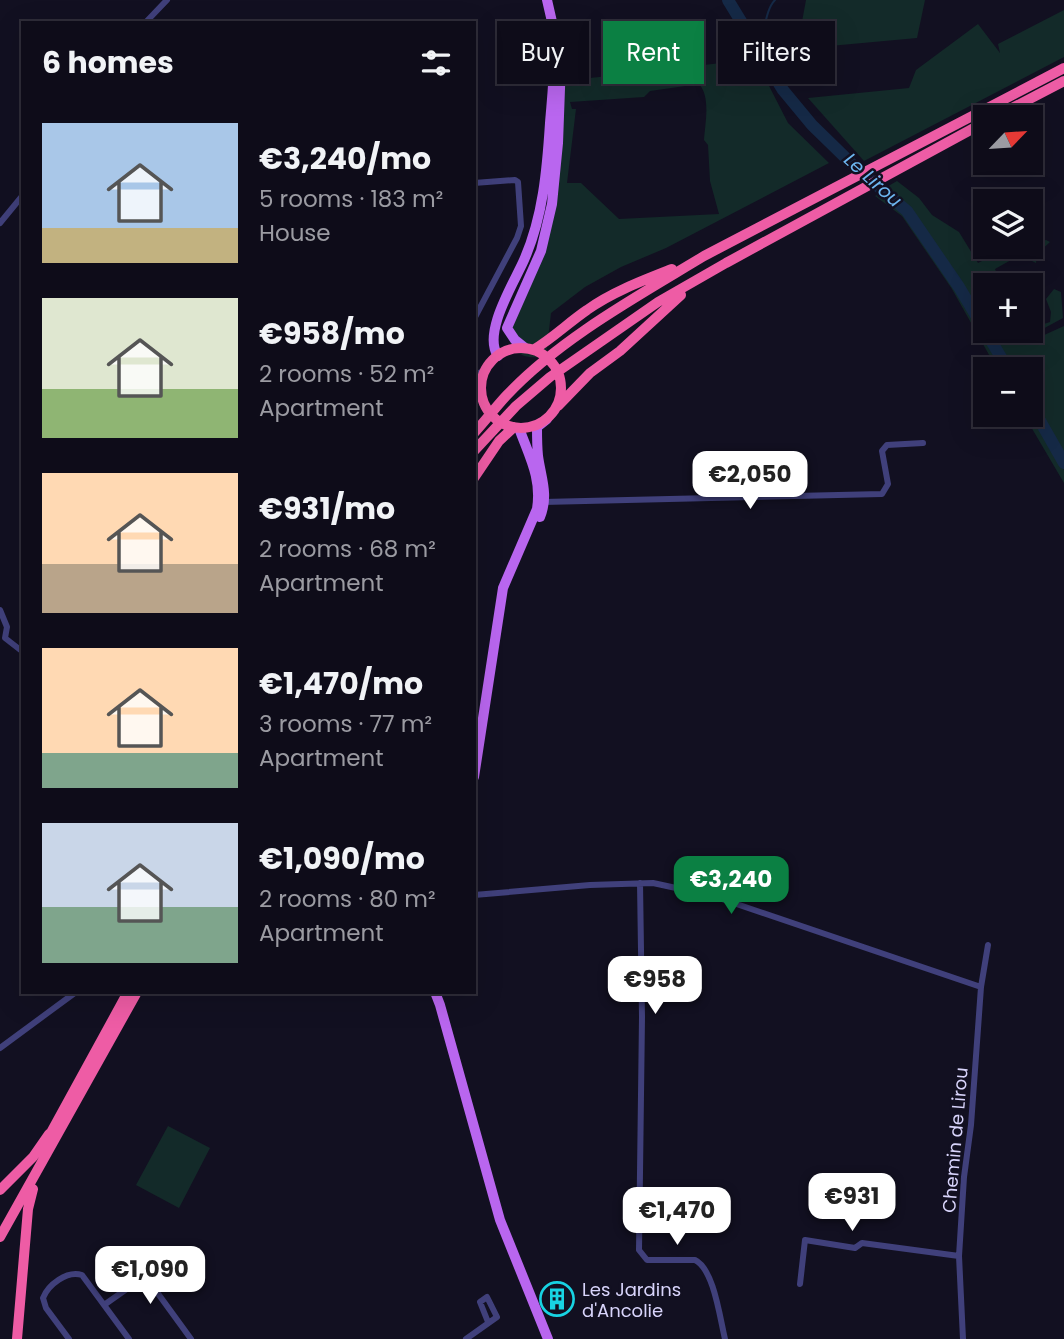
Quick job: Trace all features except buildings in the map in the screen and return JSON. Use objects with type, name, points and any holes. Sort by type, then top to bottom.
[{"type":"highway","points":[[476,431],[507,394],[541,364],[606,318],[704,256],[1064,68]]},
{"type":"highway","points":[[1018,105],[1064,81]]},
{"type":"highway","points":[[476,449],[516,406],[550,377],[648,309],[726,263],[973,129]]},
{"type":"highway","points":[[533,350],[555,337],[589,308],[635,284],[704,256]]},
{"type":"highway","points":[[551,415],[561,390],[560,379],[556,368],[533,350],[515,348],[498,356],[486,369],[479,396],[494,417],[515,427],[538,424],[551,415],[590,373],[620,351],[688,288],[726,263]]},
{"type":"highway","points":[[476,475],[499,441],[515,427]]},
{"type":"highway","points":[[0,1227],[127,994]]},
{"type":"highway","points":[[0,1237],[136,994]]},
{"type":"highway","points":[[17,1339],[29,1198],[70,1114]]},
{"type":"highway","points":[[0,1190],[33,1157],[56,1123]]},
{"type":"main road","points":[[547,0],[552,21]]},
{"type":"main road","points":[[498,356],[494,343],[496,321],[534,237],[541,209],[553,84]]},
{"type":"main road","points":[[533,350],[515,340],[507,328],[541,251],[552,204],[560,84]]},
{"type":"main road","points":[[476,765],[503,588],[545,490],[538,455],[537,427],[551,415]]},
{"type":"main road","points":[[515,427],[540,488],[542,501]]},
{"type":"main road","points":[[437,994],[500,1220],[549,1339]]},
{"type":"street","points":[[147,21],[167,0]]},
{"type":"street","points":[[476,183],[518,182],[520,226],[517,239],[476,315]]},
{"type":"street","points":[[0,222],[21,197]]},
{"type":"street","points":[[476,375],[486,369]]},
{"type":"street","points":[[542,501],[882,494],[888,484],[882,451],[887,444],[923,443]]},
{"type":"street","points":[[0,610],[7,627],[5,638],[21,650]]},
{"type":"street","points":[[640,883],[642,1017],[639,1250],[647,1260],[695,1260],[701,1263],[708,1273],[725,1339]]},
{"type":"street","points":[[476,895],[653,883],[713,896],[981,987]]},
{"type":"street","name":"Chemin de Lirou","points":[[963,1339],[959,1256],[981,987],[988,944]]},
{"type":"street","points":[[0,1048],[73,994]]},
{"type":"street","points":[[800,1284],[805,1240],[855,1248],[862,1243],[959,1256]]},
{"type":"street","points":[[69,1339],[46,1308],[43,1298],[46,1291],[69,1273],[82,1275],[129,1339]]},
{"type":"street","points":[[104,1305],[138,1281],[144,1281],[151,1284],[191,1339]]},
{"type":"street","points":[[466,1339],[488,1322]]},
{"type":"green space","points":[[806,0],[925,0],[917,38],[835,46],[835,21],[802,21]]},
{"type":"green space","points":[[1064,10],[1064,57],[864,161],[808,98],[909,88],[916,70],[978,24],[1000,53],[998,44]]},
{"type":"green space","points":[[718,63],[718,84],[768,84],[788,123],[829,163],[585,287],[551,313],[546,356],[530,357],[519,353],[515,348],[510,327],[542,255],[564,84],[589,84],[589,78],[603,77],[603,84],[699,84],[704,84],[704,65]],"holes":[[[699,84],[703,89],[706,111],[704,140],[708,145],[710,181],[719,214],[619,219],[581,183],[567,183],[576,109],[572,109],[570,102],[644,97],[650,91]]]},
{"type":"green space","points":[[897,181],[919,198],[932,215],[959,232],[973,259],[978,263],[986,259],[1013,259],[995,269],[997,273],[973,273],[973,304],[927,235],[885,188]]},
{"type":"green space","points":[[882,192],[906,214],[958,289],[973,315],[973,326],[952,289],[902,216],[875,196]]},
{"type":"green space","points":[[1043,241],[1050,242],[1043,248]]},
{"type":"green space","points":[[1054,289],[1061,292],[1063,318],[1043,329],[1043,324],[1050,322],[1051,312],[1046,299]]},
{"type":"green space","points":[[1064,326],[1064,459],[1043,421],[1043,357],[1005,357],[997,343],[1043,343],[1043,336]]},
{"type":"green space","points":[[982,343],[989,343],[997,357],[990,357]]},
{"type":"green space","points":[[1031,427],[1040,427],[1064,470],[1064,483]]},
{"type":"green space","points":[[168,1126],[210,1148],[179,1208],[136,1185]]},
{"type":"waterway","name":"Le Lirou","points":[[728,0],[783,90],[812,125],[853,165],[907,211],[959,287],[1001,357]]},
{"type":"waterway","points":[[766,21],[775,0]]},
{"type":"waterway","name":"Le Lirou","points":[[1043,426],[1064,463]]},
{"type":"place","name":"Les Jardins d'Ancolie","points":[[557,1299]]}]
